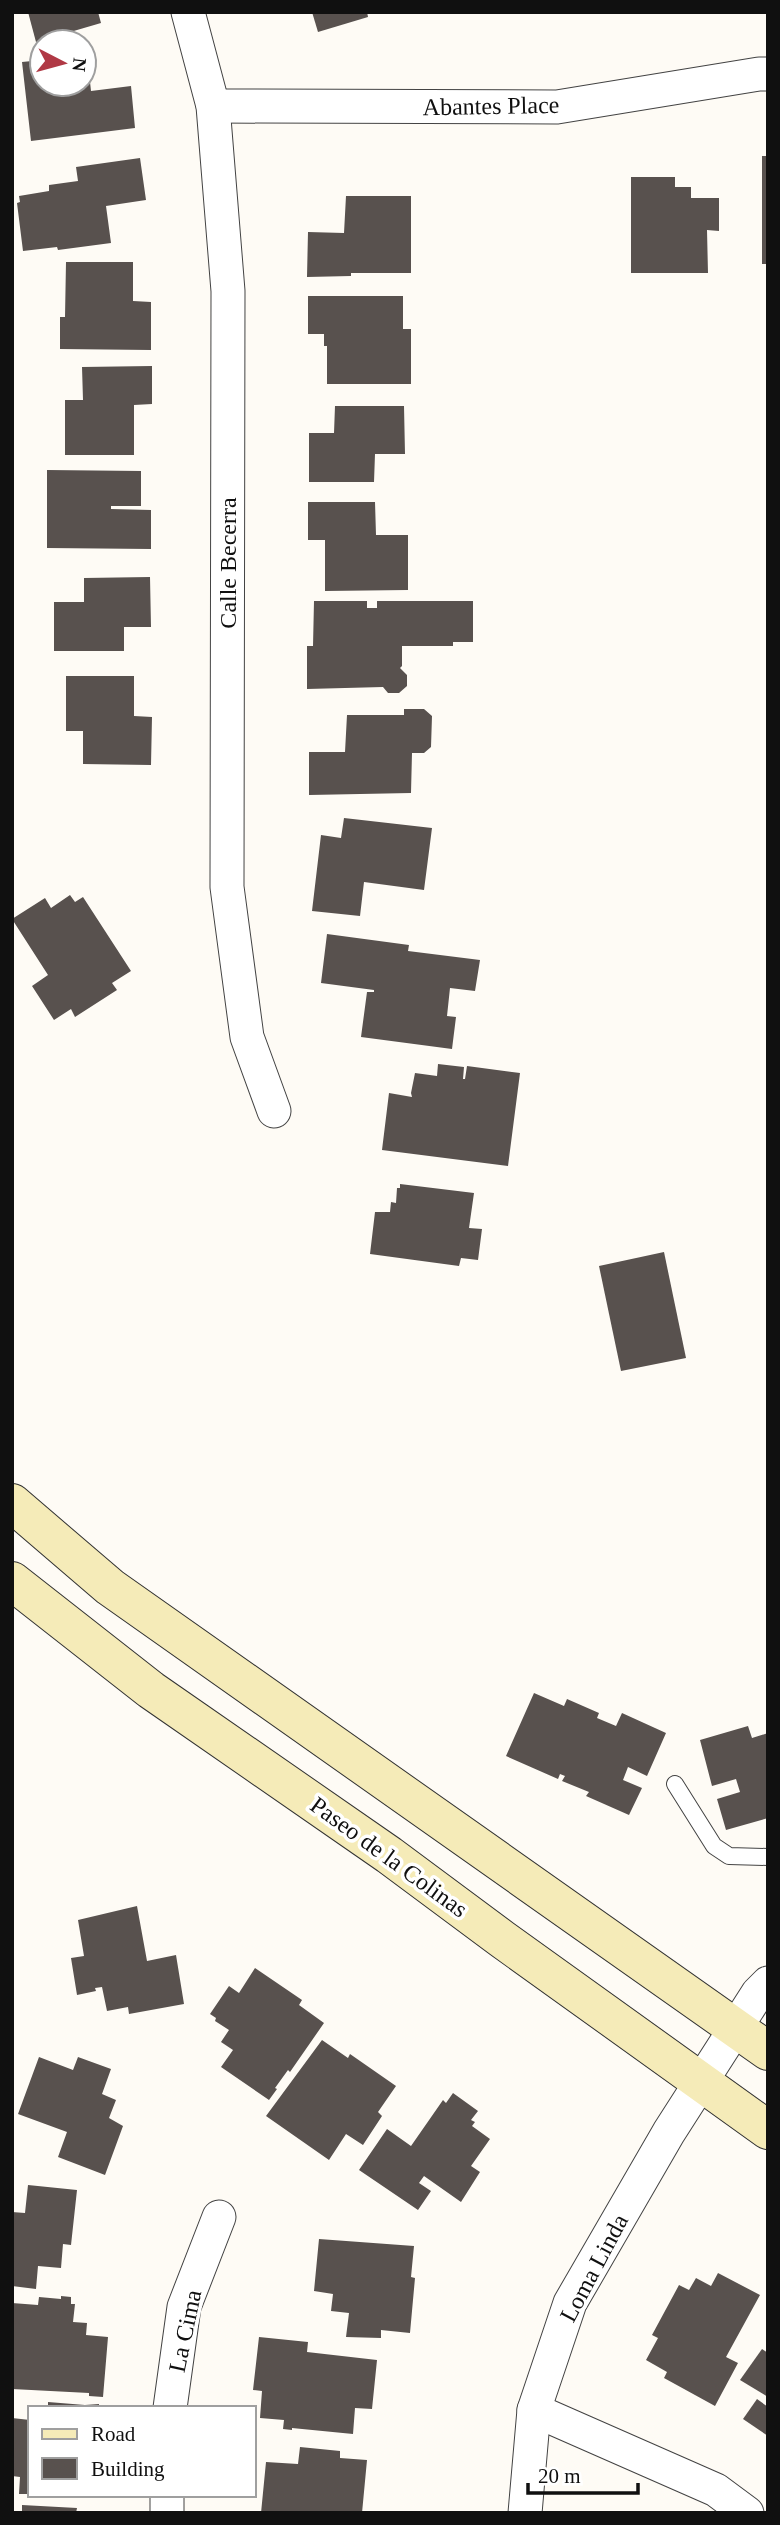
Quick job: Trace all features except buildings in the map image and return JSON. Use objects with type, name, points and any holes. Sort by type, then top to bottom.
[{"type":"main road","points":[[12,1503],[110,1587],[768,2051]]},
{"type":"main road","name":"Paseo de la Colinas","points":[[12,1581],[151,1690],[389,1855],[768,2130]]},
{"type":"street","name":"Calle Becerra","points":[[188,12],[213,106],[228,291],[227,887],[247,1037],[274,1111]]},
{"type":"street","name":"Abantes Place","points":[[213,106],[557,107],[768,74]]},
{"type":"street","name":"Loma Linda","points":[[525,2513],[534,2410],[570,2303],[701,2081],[758,1993],[768,1983]]},
{"type":"street","name":"La Cima","points":[[170,2406],[184,2307],[219,2217]]},
{"type":"street","points":[[534,2410],[716,2490],[747,2513]]},
{"type":"lane","points":[[675,1784],[714,1846],[729,1856],[768,1857]]}]
